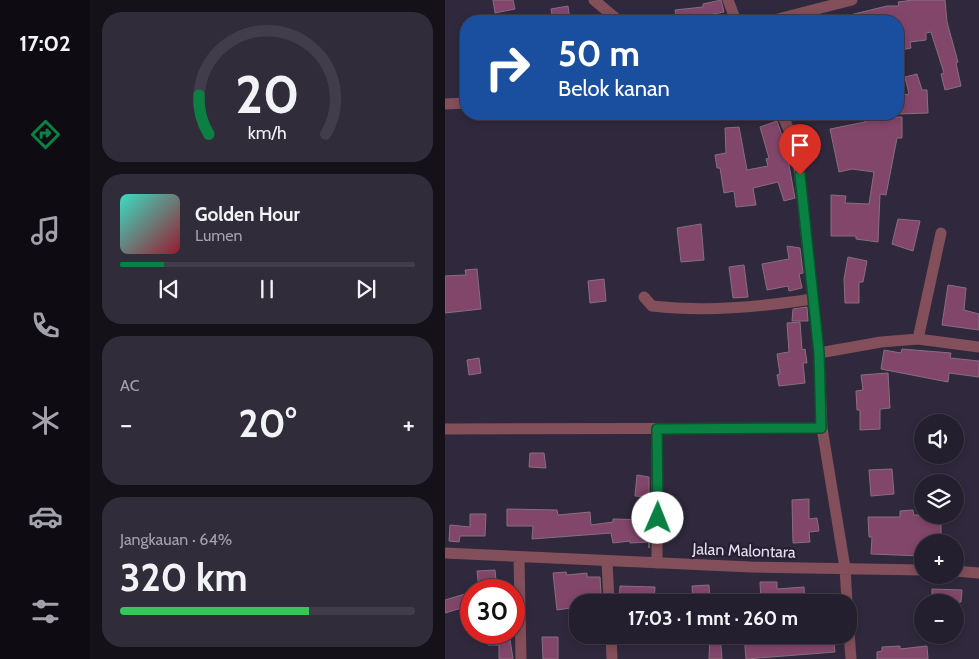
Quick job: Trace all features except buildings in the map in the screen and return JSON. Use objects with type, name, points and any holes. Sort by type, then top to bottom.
[{"type":"street","points":[[594,0],[612,15]]},
{"type":"street","points":[[728,0],[734,15]]},
{"type":"street","points":[[807,15],[852,0]]},
{"type":"street","points":[[445,104],[460,104]]},
{"type":"street","points":[[784,120],[792,137],[798,159],[819,353],[821,428],[845,568],[847,594]]},
{"type":"street","points":[[917,339],[941,233]]},
{"type":"street","points":[[644,297],[649,305],[694,310],[777,304],[812,299]]},
{"type":"street","points":[[819,353],[881,342],[917,339],[979,347]]},
{"type":"street","points":[[445,429],[821,428]]},
{"type":"street","points":[[657,429],[657,563]]},
{"type":"street","name":"Jalan Malontara","points":[[445,553],[519,558],[657,563],[914,570]]},
{"type":"street","points":[[519,558],[521,659]]},
{"type":"street","points":[[607,561],[609,594]]},
{"type":"street","points":[[964,572],[979,573]]},
{"type":"street","points":[[611,644],[612,659]]},
{"type":"street","points":[[850,644],[851,659]]},
{"type":"route","points":[[658,518],[657,429],[821,428],[819,353],[800,175]]}]
